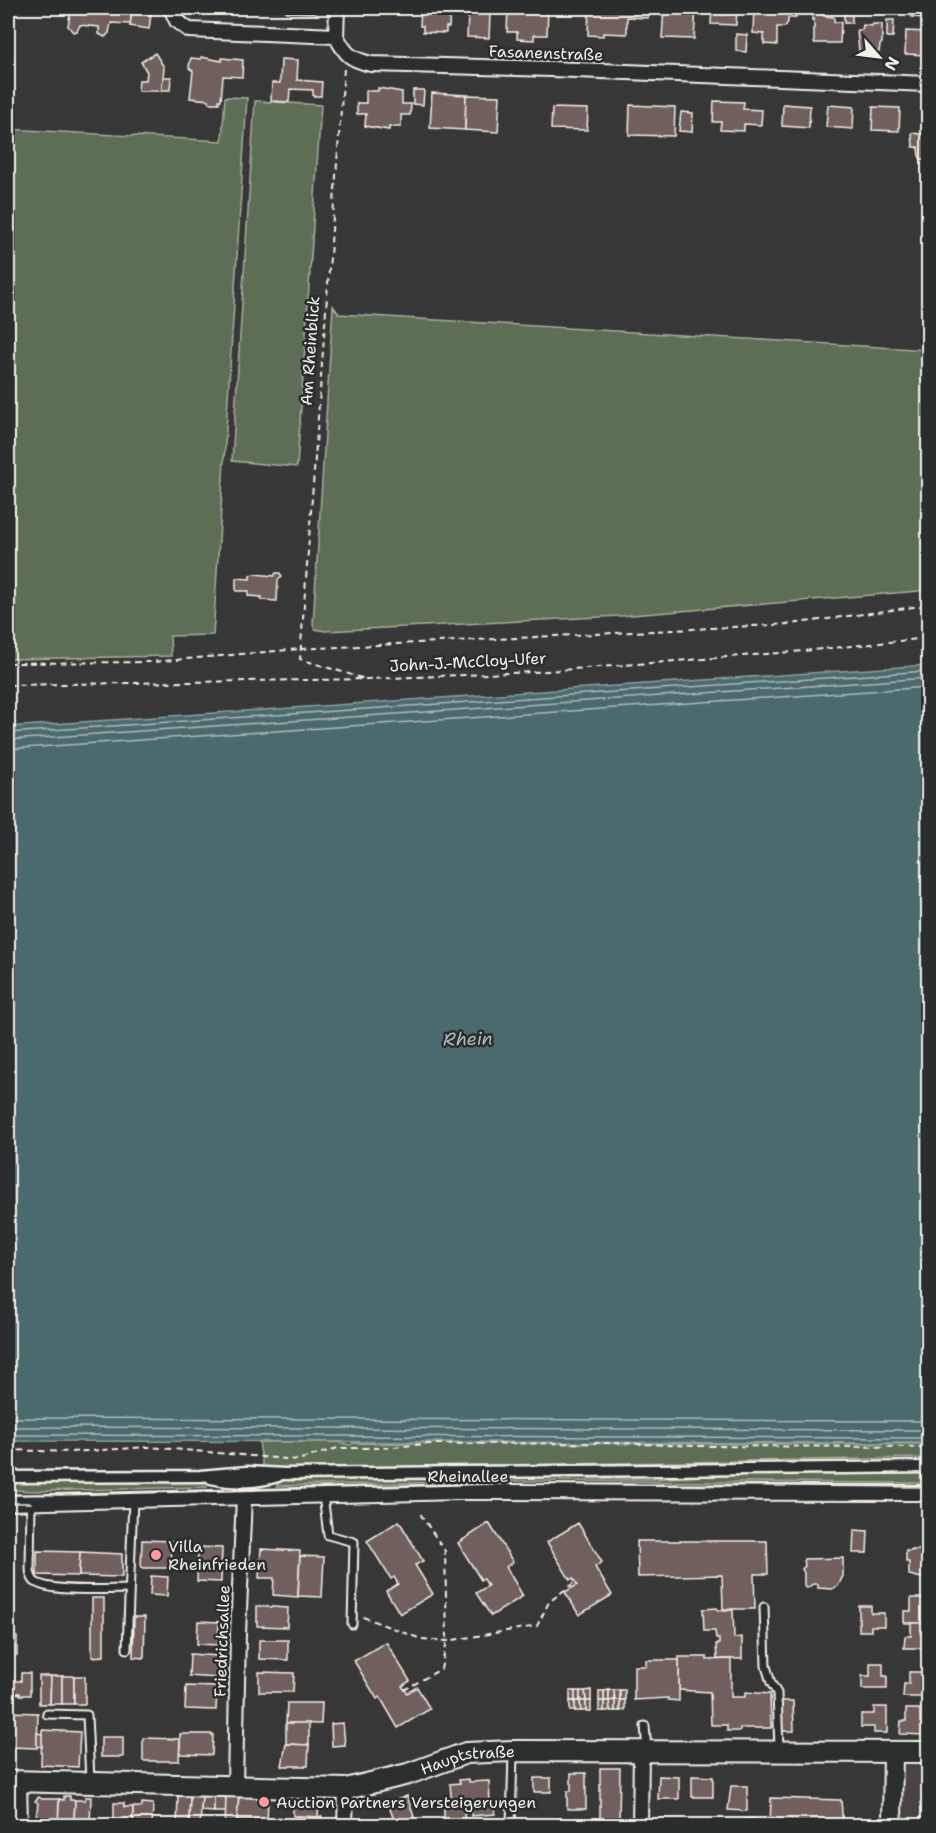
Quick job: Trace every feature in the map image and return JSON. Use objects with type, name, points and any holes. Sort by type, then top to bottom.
[{"type":"main road","name":"Hauptstraße","points":[[13,1781],[346,1789],[408,1774],[466,1753],[513,1751],[928,1752]]},
{"type":"street","points":[[171,8],[177,21],[189,30],[336,36]]},
{"type":"street","points":[[337,8],[336,36],[346,54]]},
{"type":"street","name":"Fasanenstraße","points":[[346,54],[370,64],[561,69],[928,84]]},
{"type":"street","name":"Rheinallee","points":[[8,1477],[200,1476],[225,1482],[247,1477],[261,1481],[284,1474],[928,1467]]},
{"type":"street","name":"Rheinallee","points":[[8,1503],[461,1492],[928,1493]]},
{"type":"street","name":"Friedrichsallee","points":[[235,1785],[244,1497]]},
{"type":"street","points":[[892,1751],[892,1826]]},
{"type":"street","points":[[640,1826],[644,1752]]},
{"type":"street","points":[[13,1781],[20,1826]]},
{"type":"street","points":[[345,1826],[346,1789]]},
{"type":"lane","points":[[323,1495],[328,1536],[354,1542],[352,1624]]},
{"type":"lane","points":[[127,1649],[133,1500]]},
{"type":"lane","points":[[31,1503],[30,1568],[34,1581],[52,1588],[129,1589]]},
{"type":"lane","points":[[764,1607],[766,1666],[777,1693],[779,1752]]},
{"type":"lane","points":[[47,1714],[87,1715],[90,1783]]},
{"type":"lane","points":[[644,1752],[645,1726]]},
{"type":"lane","points":[[512,1826],[513,1751]]},
{"type":"path","name":"Am Rheinblick","points":[[299,650],[346,54]]},
{"type":"path","points":[[8,663],[152,662],[299,650],[791,624],[928,606]]},
{"type":"path","name":"John-J.-McCloy-Ufer","points":[[8,685],[367,679],[534,672],[793,652],[928,638]]},
{"type":"path","points":[[299,650],[300,659],[367,679]]},
{"type":"path","points":[[8,1450],[71,1452],[149,1447],[298,1460],[338,1448],[382,1448],[425,1444],[616,1443],[694,1446],[928,1447]]},
{"type":"path","points":[[404,1690],[441,1669],[447,1641],[445,1551],[419,1512]]},
{"type":"path","points":[[352,1613],[421,1639],[447,1641],[537,1626],[549,1602],[575,1582]]},
{"type":"shaded area","points":[[904,1764],[928,1764],[928,1825],[903,1825]]},
{"type":"green space","points":[[225,97],[247,98],[213,635],[170,636],[171,656],[8,659],[8,129],[222,141]]},
{"type":"green space","points":[[255,101],[321,105],[297,467],[232,461]]},
{"type":"green space","points":[[333,306],[339,314],[928,350],[928,583],[919,591],[620,616],[325,631],[315,629],[313,625]]},
{"type":"green space","points":[[259,1442],[338,1442],[350,1445],[353,1443],[928,1444],[928,1458],[263,1469]]},
{"type":"green space","points":[[928,1472],[928,1483],[503,1481],[277,1486],[278,1480],[578,1475],[592,1479],[651,1479],[731,1474]]},
{"type":"green space","points":[[200,1480],[207,1487],[8,1490],[8,1482]]},
{"type":"water","name":"Rhein","points":[[928,665],[928,1443],[8,1441],[8,727]]},
{"type":"building","points":[[71,8],[110,8],[132,12],[130,24],[111,23],[109,33],[105,37],[99,34],[99,27],[80,25],[77,31],[73,32],[68,26]]},
{"type":"building","points":[[286,8],[315,8],[315,13],[286,12]]},
{"type":"building","points":[[421,8],[450,8],[449,27],[446,27],[446,33],[423,32],[423,26],[420,26]]},
{"type":"building","points":[[508,8],[548,8],[547,35],[534,35],[534,40],[517,39],[517,32],[507,32]]},
{"type":"building","points":[[589,8],[649,8],[648,18],[627,17],[627,34],[603,33],[603,36],[588,35]]},
{"type":"building","points":[[664,8],[696,8],[694,39],[662,38]]},
{"type":"building","points":[[712,8],[737,8],[736,25],[711,24]]},
{"type":"building","points":[[754,8],[796,8],[796,18],[788,18],[785,27],[777,27],[777,45],[764,44],[764,34],[753,33]]},
{"type":"building","points":[[844,8],[852,8],[852,23],[844,23]]},
{"type":"building","points":[[912,8],[928,8],[928,18],[912,17]]},
{"type":"building","points":[[132,11],[151,14],[149,29],[130,26]]},
{"type":"building","points":[[824,12],[824,16],[834,17],[834,22],[841,22],[840,43],[814,43],[812,14]]},
{"type":"building","points":[[468,14],[490,14],[489,38],[467,37]]},
{"type":"building","points":[[887,20],[894,20],[893,37],[887,37]]},
{"type":"building","points":[[882,24],[882,43],[879,52],[859,51],[857,30],[862,30],[863,25],[872,26]]},
{"type":"building","points":[[906,31],[928,32],[928,55],[905,54]]},
{"type":"building","points":[[736,34],[747,35],[746,52],[736,51]]},
{"type":"building","points":[[155,53],[164,67],[162,91],[138,91],[139,80],[146,80],[147,72],[141,62]]},
{"type":"building","points":[[201,57],[222,61],[222,58],[243,60],[242,77],[223,76],[219,103],[190,98],[193,71],[189,68],[190,61],[191,58],[201,59]]},
{"type":"building","points":[[281,59],[298,60],[297,80],[322,82],[321,96],[313,96],[313,90],[290,89],[289,102],[271,101],[272,83],[280,83]]},
{"type":"building","points":[[163,77],[171,77],[170,90],[162,90]]},
{"type":"building","points":[[378,88],[402,92],[402,104],[411,104],[410,115],[401,115],[401,127],[389,127],[389,130],[365,126],[366,114],[357,114],[357,103],[366,103],[366,91],[378,91]]},
{"type":"building","points":[[413,90],[424,90],[423,105],[413,104]]},
{"type":"building","points":[[432,93],[466,95],[465,130],[430,128]]},
{"type":"building","points":[[466,95],[500,96],[498,132],[465,130]]},
{"type":"building","points":[[714,101],[744,102],[743,109],[762,110],[761,125],[744,124],[744,131],[720,130],[721,122],[713,122]]},
{"type":"building","points":[[783,104],[810,106],[809,128],[782,126]]},
{"type":"building","points":[[630,105],[675,107],[674,136],[629,135]]},
{"type":"building","points":[[828,105],[854,107],[853,129],[826,127]]},
{"type":"building","points":[[873,107],[900,108],[899,131],[872,130]]},
{"type":"building","points":[[552,108],[588,109],[587,130],[551,129]]},
{"type":"building","points":[[681,112],[693,113],[692,132],[679,131]]},
{"type":"building","points":[[912,133],[928,135],[928,160],[921,159],[918,147],[913,147]]},
{"type":"building","points":[[280,573],[282,577],[278,580],[277,601],[248,596],[249,591],[236,591],[236,578],[250,579],[250,575],[255,574],[274,576]]},
{"type":"building","points":[[399,1521],[423,1561],[415,1565],[433,1594],[400,1614],[386,1591],[398,1584],[394,1577],[391,1579],[367,1541]]},
{"type":"building","points":[[489,1523],[513,1562],[506,1567],[523,1596],[491,1616],[476,1593],[488,1586],[484,1579],[481,1580],[458,1543]]},
{"type":"building","points":[[578,1523],[602,1562],[595,1567],[612,1595],[579,1615],[565,1592],[577,1585],[573,1578],[570,1580],[547,1542]]},
{"type":"building","points":[[854,1530],[868,1531],[867,1553],[853,1553]]},
{"type":"building","name":"Villa Rheinfrieden","points":[[142,1540],[172,1541],[171,1568],[141,1568]]},
{"type":"building","points":[[637,1541],[767,1541],[768,1574],[754,1574],[755,1609],[723,1609],[722,1575],[638,1577]]},
{"type":"building","points":[[198,1547],[222,1548],[221,1582],[197,1581]]},
{"type":"building","points":[[261,1549],[300,1551],[298,1597],[273,1595],[274,1578],[259,1578]]},
{"type":"building","points":[[928,1550],[926,1579],[909,1575],[906,1551]]},
{"type":"building","points":[[37,1551],[80,1552],[79,1576],[37,1575]]},
{"type":"building","points":[[80,1552],[122,1554],[122,1577],[79,1576]]},
{"type":"building","points":[[300,1556],[324,1557],[322,1597],[298,1596]]},
{"type":"building","points":[[843,1558],[843,1576],[838,1586],[832,1589],[818,1588],[818,1584],[807,1588],[804,1586],[802,1569],[805,1566],[804,1559]]},
{"type":"building","points":[[151,1576],[168,1577],[167,1596],[150,1595]]},
{"type":"building","points":[[92,1598],[104,1598],[104,1656],[92,1657]]},
{"type":"building","points":[[911,1598],[924,1598],[924,1611],[928,1611],[928,1623],[904,1623],[904,1611],[911,1611]]},
{"type":"building","points":[[257,1606],[288,1608],[287,1627],[257,1626]]},
{"type":"building","points":[[859,1606],[871,1606],[871,1613],[884,1613],[884,1626],[871,1626],[871,1631],[859,1631]]},
{"type":"building","points":[[717,1608],[718,1610],[733,1610],[734,1638],[742,1637],[742,1659],[717,1659],[716,1644],[719,1644],[719,1639],[716,1639],[715,1631],[704,1631],[703,1609]]},
{"type":"building","points":[[134,1617],[145,1617],[144,1658],[133,1657]]},
{"type":"building","points":[[198,1621],[219,1622],[218,1645],[197,1644]]},
{"type":"building","points":[[911,1623],[924,1623],[924,1636],[928,1636],[928,1648],[904,1648],[905,1636],[911,1636]]},
{"type":"building","points":[[8,1635],[17,1637],[17,1655],[8,1655]]},
{"type":"building","points":[[259,1640],[288,1640],[288,1660],[259,1659]]},
{"type":"building","points":[[386,1642],[410,1681],[402,1686],[407,1693],[417,1687],[430,1709],[398,1728],[380,1697],[377,1699],[354,1661]]},
{"type":"building","points":[[190,1654],[218,1656],[217,1678],[189,1676]]},
{"type":"building","points":[[679,1657],[707,1657],[707,1660],[731,1659],[731,1697],[745,1697],[745,1692],[770,1694],[771,1728],[740,1728],[740,1731],[727,1731],[727,1725],[711,1725],[710,1692],[679,1690]]},
{"type":"building","points":[[646,1660],[679,1660],[679,1701],[668,1700],[668,1698],[634,1700],[634,1666],[646,1666]]},
{"type":"building","points":[[870,1663],[883,1663],[883,1676],[887,1676],[887,1689],[862,1689],[862,1676],[870,1676]]},
{"type":"building","points":[[259,1672],[294,1673],[293,1692],[259,1692]]},
{"type":"building","points":[[909,1672],[923,1672],[923,1684],[928,1685],[928,1697],[903,1697],[904,1684],[909,1684]]},
{"type":"building","points":[[21,1673],[30,1673],[30,1695],[20,1695],[20,1693],[8,1695],[8,1681],[21,1681]]},
{"type":"building","points":[[39,1676],[51,1676],[50,1704],[39,1704]]},
{"type":"building","points":[[51,1676],[62,1676],[62,1704],[50,1704]]},
{"type":"building","points":[[62,1676],[74,1676],[74,1704],[62,1704]]},
{"type":"building","points":[[74,1676],[85,1676],[85,1704],[74,1704]]},
{"type":"building","points":[[186,1686],[217,1687],[216,1710],[185,1709]]},
{"type":"building","points":[[591,1690],[591,1701],[586,1701],[585,1691]]},
{"type":"building","points":[[609,1690],[609,1701],[604,1701],[604,1691]]},
{"type":"building","points":[[609,1690],[614,1690],[615,1700],[609,1701]]},
{"type":"building","points":[[614,1690],[620,1690],[620,1700],[615,1700]]},
{"type":"building","points":[[620,1690],[625,1690],[625,1700],[620,1700]]},
{"type":"building","points":[[570,1691],[575,1691],[575,1701],[570,1701]]},
{"type":"building","points":[[575,1691],[580,1691],[580,1701],[575,1701]]},
{"type":"building","points":[[580,1691],[585,1691],[586,1701],[580,1701]]},
{"type":"building","points":[[599,1691],[604,1691],[604,1701],[599,1701]]},
{"type":"building","points":[[615,1700],[615,1711],[610,1711],[609,1701]]},
{"type":"building","points":[[615,1700],[620,1700],[620,1711],[615,1711]]},
{"type":"building","points":[[620,1700],[625,1700],[625,1710],[620,1711]]},
{"type":"building","points":[[570,1701],[575,1701],[575,1711],[570,1711]]},
{"type":"building","points":[[575,1701],[580,1701],[581,1711],[575,1711]]},
{"type":"building","points":[[580,1701],[586,1701],[586,1711],[581,1711]]},
{"type":"building","points":[[586,1701],[591,1701],[591,1711],[586,1711]]},
{"type":"building","points":[[599,1701],[604,1701],[604,1711],[599,1711]]},
{"type":"building","points":[[604,1701],[609,1701],[610,1711],[604,1711]]},
{"type":"building","points":[[781,1701],[793,1701],[794,1731],[782,1731]]},
{"type":"building","points":[[287,1703],[322,1703],[321,1724],[286,1723]]},
{"type":"building","points":[[874,1707],[887,1707],[887,1733],[874,1733],[874,1727],[861,1727],[861,1714],[874,1714]]},
{"type":"building","points":[[906,1709],[920,1709],[920,1722],[926,1722],[926,1735],[900,1734],[901,1721],[906,1721]]},
{"type":"building","points":[[8,1712],[38,1713],[37,1748],[8,1747]]},
{"type":"building","points":[[286,1723],[309,1723],[309,1745],[286,1744]]},
{"type":"building","points":[[343,1723],[345,1745],[332,1746],[331,1724]]},
{"type":"building","points":[[42,1730],[80,1732],[78,1767],[41,1765]]},
{"type":"building","points":[[37,1733],[42,1734],[42,1747],[37,1746]]},
{"type":"building","points":[[180,1734],[213,1734],[212,1755],[180,1754]]},
{"type":"building","points":[[101,1737],[123,1737],[123,1757],[101,1757]]},
{"type":"building","points":[[143,1738],[180,1739],[179,1761],[143,1761]]},
{"type":"building","points":[[286,1744],[309,1745],[308,1766],[282,1766]]},
{"type":"building","points":[[600,1768],[620,1768],[619,1819],[600,1819]]},
{"type":"building","points":[[571,1773],[586,1773],[586,1809],[567,1809],[567,1791],[571,1791]]},
{"type":"building","points":[[659,1776],[679,1777],[679,1799],[658,1799]]},
{"type":"building","points":[[692,1776],[713,1777],[713,1797],[692,1797]]},
{"type":"building","points":[[534,1778],[551,1778],[551,1792],[534,1792]]},
{"type":"building","points":[[469,1779],[469,1782],[489,1781],[490,1804],[494,1804],[495,1814],[471,1816],[471,1812],[464,1813],[465,1826],[441,1826],[440,1817],[444,1817],[444,1807],[452,1807],[450,1784]]},
{"type":"building","points":[[731,1786],[747,1786],[747,1811],[728,1810]]},
{"type":"building","points":[[178,1795],[190,1795],[189,1826],[177,1826]]},
{"type":"building","points":[[190,1795],[202,1796],[200,1826],[189,1826]]},
{"type":"building","points":[[64,1796],[70,1796],[70,1800],[75,1800],[74,1822],[58,1826],[59,1799],[64,1800]]},
{"type":"building","points":[[202,1796],[214,1796],[214,1812],[201,1811]]},
{"type":"building","points":[[214,1796],[226,1796],[226,1812],[214,1812]]},
{"type":"building","points":[[226,1796],[239,1796],[237,1824],[241,1826],[225,1826]]},
{"type":"building","points":[[239,1796],[268,1796],[267,1825],[257,1825],[257,1820],[237,1820]]},
{"type":"building","points":[[407,1796],[417,1826],[396,1826],[388,1803]]},
{"type":"building","points":[[39,1797],[59,1799],[58,1826],[35,1826],[38,1803],[35,1801]]},
{"type":"building","points":[[85,1797],[91,1797],[90,1823],[74,1822],[75,1800],[85,1800]]},
{"type":"building","points":[[771,1798],[841,1800],[843,1826],[770,1826]]},
{"type":"building","points":[[114,1803],[124,1803],[124,1807],[133,1807],[133,1826],[110,1826],[110,1821],[114,1821]]},
{"type":"building","points":[[142,1803],[153,1804],[152,1826],[133,1826],[133,1807],[142,1807]]},
{"type":"building","points":[[293,1803],[319,1803],[318,1817],[293,1816]]},
{"type":"building","points":[[296,1816],[322,1817],[321,1826],[296,1826]]},
{"type":"building","points":[[745,1819],[753,1819],[753,1826],[745,1826]]},
{"type":"tram line","points":[[8,1494],[61,1495],[497,1484],[928,1487]]},
{"type":"tram line","points":[[8,1503],[31,1503]]},
{"type":"place","name":"Villa Rheinfrieden","points":[[156,1555]]},
{"type":"place","name":"Auction Partners Versteigerungen","points":[[264,1802]]}]
